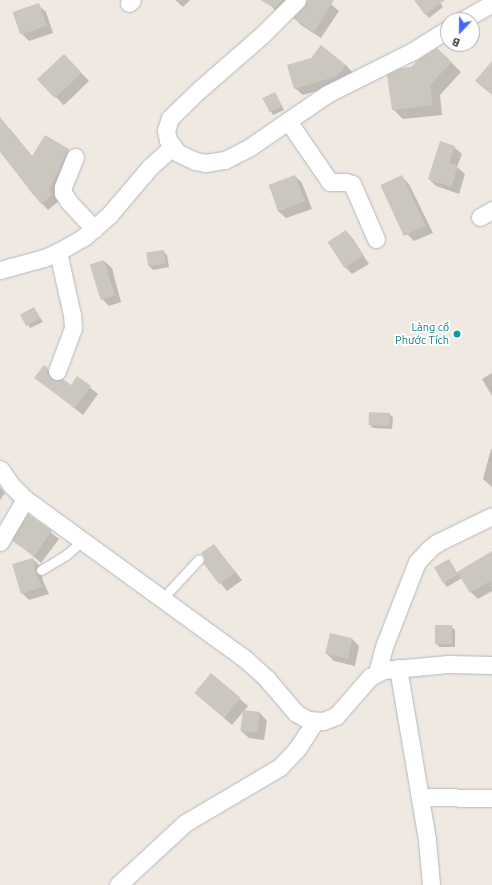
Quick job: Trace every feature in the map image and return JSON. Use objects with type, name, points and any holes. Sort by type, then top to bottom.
[{"type":"street","points":[[297,0],[262,35],[175,112],[167,123],[166,130],[168,140],[178,153],[195,161],[215,163],[250,147],[327,94],[413,51],[440,34]]},
{"type":"street","points":[[477,12],[492,3]]},
{"type":"street","points":[[288,122],[330,182],[346,182],[352,184],[376,238]]},
{"type":"street","points":[[0,270],[58,252],[94,229],[150,167],[172,147]]},
{"type":"street","points":[[75,157],[63,187],[63,193],[69,202],[94,229]]},
{"type":"street","points":[[57,371],[73,328],[72,315],[58,252]]},
{"type":"street","points":[[0,469],[12,486],[25,499],[83,540],[162,600],[221,639],[267,679],[296,713],[302,717],[315,721],[323,721],[336,716],[370,677],[377,673],[398,668],[448,664],[492,665]]},
{"type":"street","points":[[0,542],[25,499]]},
{"type":"street","points":[[377,673],[385,644],[416,562],[437,543],[492,516]]},
{"type":"street","points":[[398,668],[420,798],[432,885]]},
{"type":"street","points":[[118,885],[185,823],[280,767],[297,749],[315,721]]},
{"type":"street","points":[[420,798],[492,798]]},
{"type":"lane","points":[[41,570],[66,555],[83,540]]},
{"type":"lane","points":[[162,600],[199,560]]},
{"type":"building","points":[[260,0],[283,0],[275,8]]},
{"type":"building","points":[[307,0],[334,0],[314,32],[293,18],[304,7]]},
{"type":"building","points":[[414,0],[445,0],[425,15]]},
{"type":"building","points":[[39,3],[47,26],[20,35],[13,12]]},
{"type":"building","points":[[321,45],[346,65],[337,76],[294,89],[287,65],[311,58]]},
{"type":"building","points":[[437,48],[452,62],[430,85],[433,105],[392,110],[387,75],[401,68],[411,67],[419,59]]},
{"type":"building","points":[[64,54],[82,73],[55,98],[37,79]]},
{"type":"building","points":[[492,61],[492,95],[475,81]]},
{"type":"building","points":[[275,92],[282,106],[270,113],[263,98]]},
{"type":"building","points":[[0,117],[32,156],[45,135],[69,149],[49,190],[53,194],[41,204],[0,152]]},
{"type":"building","points":[[440,141],[455,146],[449,163],[458,166],[451,187],[428,179]]},
{"type":"building","points":[[295,175],[305,201],[279,211],[269,185]]},
{"type":"building","points":[[402,175],[426,226],[404,236],[380,185]]},
{"type":"building","points":[[346,230],[363,256],[344,268],[328,242]]},
{"type":"building","points":[[164,250],[166,264],[148,266],[146,253]]},
{"type":"building","points":[[104,260],[115,295],[100,300],[90,264]]},
{"type":"building","points":[[34,307],[40,318],[26,326],[20,315]]},
{"type":"building","points":[[44,365],[48,368],[47,373],[53,380],[63,379],[71,385],[77,376],[91,386],[75,408],[34,378]]},
{"type":"building","points":[[369,412],[390,413],[389,426],[368,425]]},
{"type":"building","points":[[28,514],[52,531],[34,556],[10,539]]},
{"type":"building","points":[[214,544],[235,572],[219,584],[203,563],[205,558],[201,553]]},
{"type":"building","points":[[492,551],[492,580],[470,593],[457,572]]},
{"type":"building","points":[[33,558],[36,573],[42,587],[21,594],[12,564]]},
{"type":"building","points":[[449,559],[458,575],[443,583],[434,567]]},
{"type":"building","points":[[435,625],[452,625],[452,644],[435,644]]},
{"type":"building","points":[[330,633],[352,638],[348,659],[325,653]]},
{"type":"building","points":[[211,673],[241,698],[224,718],[194,693]]},
{"type":"building","points":[[243,710],[260,712],[257,733],[240,731]]},
{"type":"place","name":"Làng cổ Phước Tích","points":[[457,334]]}]
